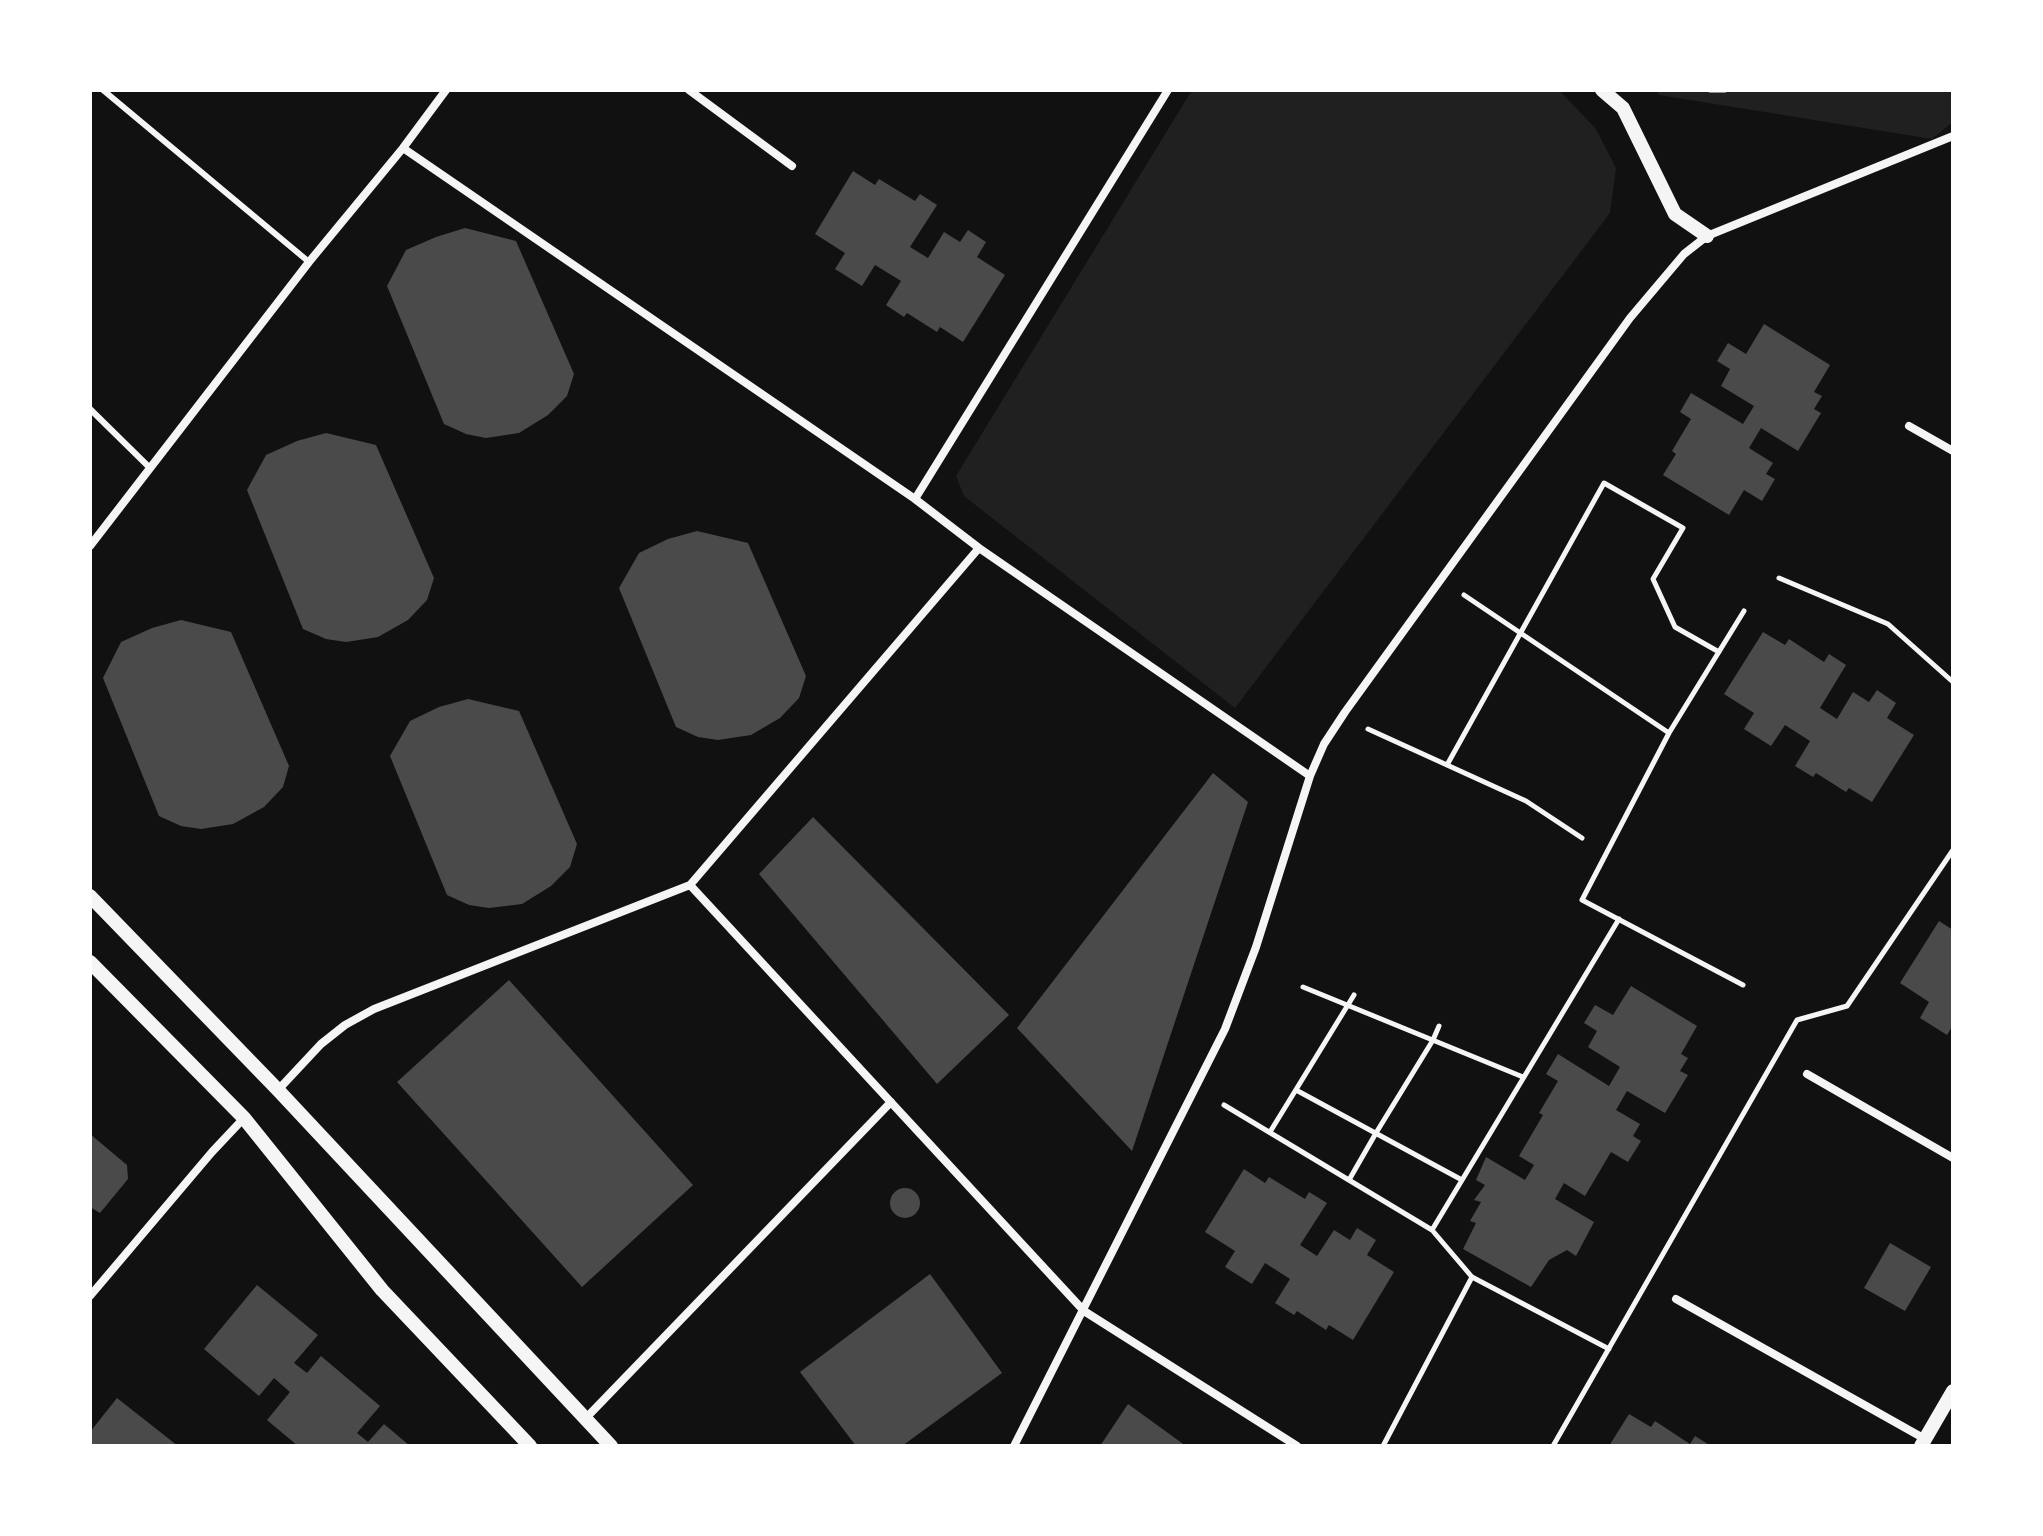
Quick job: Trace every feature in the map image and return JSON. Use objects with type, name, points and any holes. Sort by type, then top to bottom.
[{"type":"street","points":[[90,546],[446,90]]},
{"type":"street","points":[[689,90],[792,166]]},
{"type":"street","points":[[915,499],[1168,90]]},
{"type":"street","points":[[1602,90],[1623,108],[1675,214],[1707,236]]},
{"type":"street","points":[[1014,1446],[1225,1029],[1256,947],[1310,776],[1324,744],[1345,712],[1630,318],[1684,254],[1707,236],[1953,136]]},
{"type":"street","points":[[403,148],[915,499],[979,548],[1310,776]]},
{"type":"street","points":[[1909,426],[1953,451]]},
{"type":"street","points":[[278,1090],[321,1044],[345,1025],[374,1009],[690,885],[979,548]]},
{"type":"street","points":[[690,885],[1084,1311],[1297,1446]]},
{"type":"street","points":[[90,896],[278,1090],[611,1446]]},
{"type":"street","points":[[90,962],[244,1118],[382,1290],[530,1446]]},
{"type":"street","points":[[1807,1074],[1953,1158]]},
{"type":"street","points":[[586,1418],[891,1102]]},
{"type":"street","points":[[90,1296],[244,1118]]},
{"type":"street","points":[[1676,1299],[1923,1442],[1953,1391]]},
{"type":"lane","points":[[103,90],[309,262]]},
{"type":"lane","points":[[90,409],[150,468]]},
{"type":"path","points":[[1710,90],[1725,90]]},
{"type":"path","points":[[1447,765],[1604,483],[1683,528],[1653,579],[1675,627],[1719,652]]},
{"type":"path","points":[[1779,578],[1888,624],[1953,682]]},
{"type":"path","points":[[1464,595],[1669,733]]},
{"type":"path","points":[[1743,985],[1582,900],[1669,733],[1744,611]]},
{"type":"path","points":[[1368,729],[1526,801],[1582,838]]},
{"type":"path","points":[[1553,1446],[1797,1020],[1847,1006],[1953,850]]},
{"type":"path","points":[[1432,1230],[1619,919]]},
{"type":"path","points":[[1303,987],[1523,1077]]},
{"type":"path","points":[[1270,1132],[1354,995]]},
{"type":"path","points":[[1349,1180],[1439,1026]]},
{"type":"path","points":[[1296,1090],[1462,1180]]},
{"type":"path","points":[[1224,1105],[1432,1230],[1472,1277],[1609,1349]]},
{"type":"path","points":[[1383,1446],[1472,1277]]},
{"type":"shaded area","points":[[1192,90],[1559,90],[1596,129],[1616,168],[1610,213],[1235,708],[964,496],[956,476]]},
{"type":"shaded area","points":[[1655,90],[1953,90],[1953,122],[1932,139],[1659,95]]},
{"type":"building","points":[[853,171],[875,185],[879,179],[915,201],[920,194],[937,205],[910,247],[928,258],[944,232],[960,242],[968,230],[986,242],[977,257],[1005,275],[963,342],[940,327],[937,332],[907,313],[904,317],[886,305],[901,281],[875,265],[862,286],[835,269],[845,253],[815,234]]},
{"type":"building","points":[[465,228],[516,241],[574,374],[567,396],[548,415],[519,433],[486,438],[466,434],[444,424],[387,286],[406,250]]},
{"type":"building","points":[[1764,324],[1830,365],[1814,392],[1822,396],[1814,409],[1821,413],[1798,451],[1761,428],[1749,448],[1773,463],[1766,474],[1775,479],[1762,501],[1744,490],[1729,515],[1663,475],[1676,454],[1672,451],[1691,419],[1680,412],[1691,393],[1743,424],[1754,406],[1721,386],[1730,369],[1717,361],[1728,343],[1746,354]]},
{"type":"building","points":[[326,433],[376,445],[434,578],[427,600],[408,620],[378,637],[346,642],[326,639],[303,629],[247,490],[266,455],[297,441]]},
{"type":"building","points":[[697,531],[748,543],[806,676],[799,698],[780,718],[751,735],[718,740],[698,737],[676,727],[619,588],[639,553],[668,539]]},
{"type":"building","points":[[181,620],[231,632],[289,766],[283,787],[264,807],[233,824],[201,829],[181,826],[159,816],[103,678],[121,642],[152,628]]},
{"type":"building","points":[[1763,632],[1785,645],[1789,639],[1824,662],[1829,654],[1846,665],[1820,708],[1837,719],[1853,692],[1869,702],[1877,690],[1896,703],[1887,718],[1914,735],[1872,802],[1849,788],[1846,792],[1816,773],[1813,777],[1795,766],[1810,741],[1785,725],[1771,746],[1744,729],[1754,713],[1724,694]]},
{"type":"building","points":[[468,699],[519,711],[577,844],[570,867],[551,886],[522,904],[489,908],[469,905],[447,895],[390,756],[410,721],[439,707]]},
{"type":"building","points":[[1213,773],[1248,802],[1132,1151],[1017,1028]]},
{"type":"building","points":[[813,817],[1009,1015],[937,1084],[759,874]]},
{"type":"building","points":[[1939,921],[1953,930],[1953,1025],[1947,1035],[1920,1018],[1929,1002],[1900,983]]},
{"type":"building","points":[[509,980],[693,1185],[582,1287],[397,1082]]},
{"type":"building","points":[[1631,986],[1697,1026],[1681,1054],[1688,1058],[1680,1071],[1688,1075],[1665,1113],[1627,1091],[1616,1110],[1640,1124],[1633,1136],[1641,1141],[1628,1162],[1611,1152],[1585,1196],[1564,1183],[1555,1199],[1594,1222],[1576,1256],[1567,1250],[1549,1260],[1531,1287],[1463,1249],[1476,1223],[1470,1221],[1481,1202],[1474,1200],[1485,1185],[1476,1180],[1486,1157],[1525,1180],[1534,1165],[1519,1156],[1558,1081],[1546,1074],[1558,1054],[1609,1086],[1620,1067],[1588,1047],[1597,1031],[1584,1023],[1595,1005],[1613,1015]]},
{"type":"building","points":[[90,1134],[127,1165],[128,1179],[100,1213],[90,1207]]},
{"type":"building","points":[[1244,1169],[1265,1183],[1269,1177],[1305,1199],[1309,1192],[1327,1203],[1300,1245],[1317,1256],[1334,1230],[1350,1240],[1357,1228],[1376,1240],[1367,1255],[1394,1272],[1353,1340],[1329,1325],[1326,1330],[1297,1311],[1294,1315],[1275,1303],[1290,1279],[1265,1263],[1252,1284],[1225,1267],[1235,1251],[1205,1232]]},
{"type":"building","points":[[905,1188],[916,1192],[920,1203],[916,1214],[905,1218],[894,1214],[890,1203],[894,1192]]},
{"type":"building","points":[[1890,1243],[1931,1267],[1905,1311],[1864,1288]]},
{"type":"building","points":[[930,1274],[1002,1373],[902,1446],[856,1446],[800,1372]]},
{"type":"building","points":[[257,1285],[318,1335],[294,1363],[307,1373],[321,1356],[380,1406],[357,1433],[368,1442],[384,1424],[410,1446],[298,1446],[267,1420],[290,1392],[274,1378],[259,1396],[204,1349]]},
{"type":"building","points":[[117,1398],[178,1446],[90,1446],[90,1432]]},
{"type":"building","points":[[1128,1404],[1186,1446],[1100,1446]]},
{"type":"building","points":[[1629,1414],[1651,1427],[1655,1421],[1690,1444],[1695,1436],[1711,1446],[1609,1446]]}]
